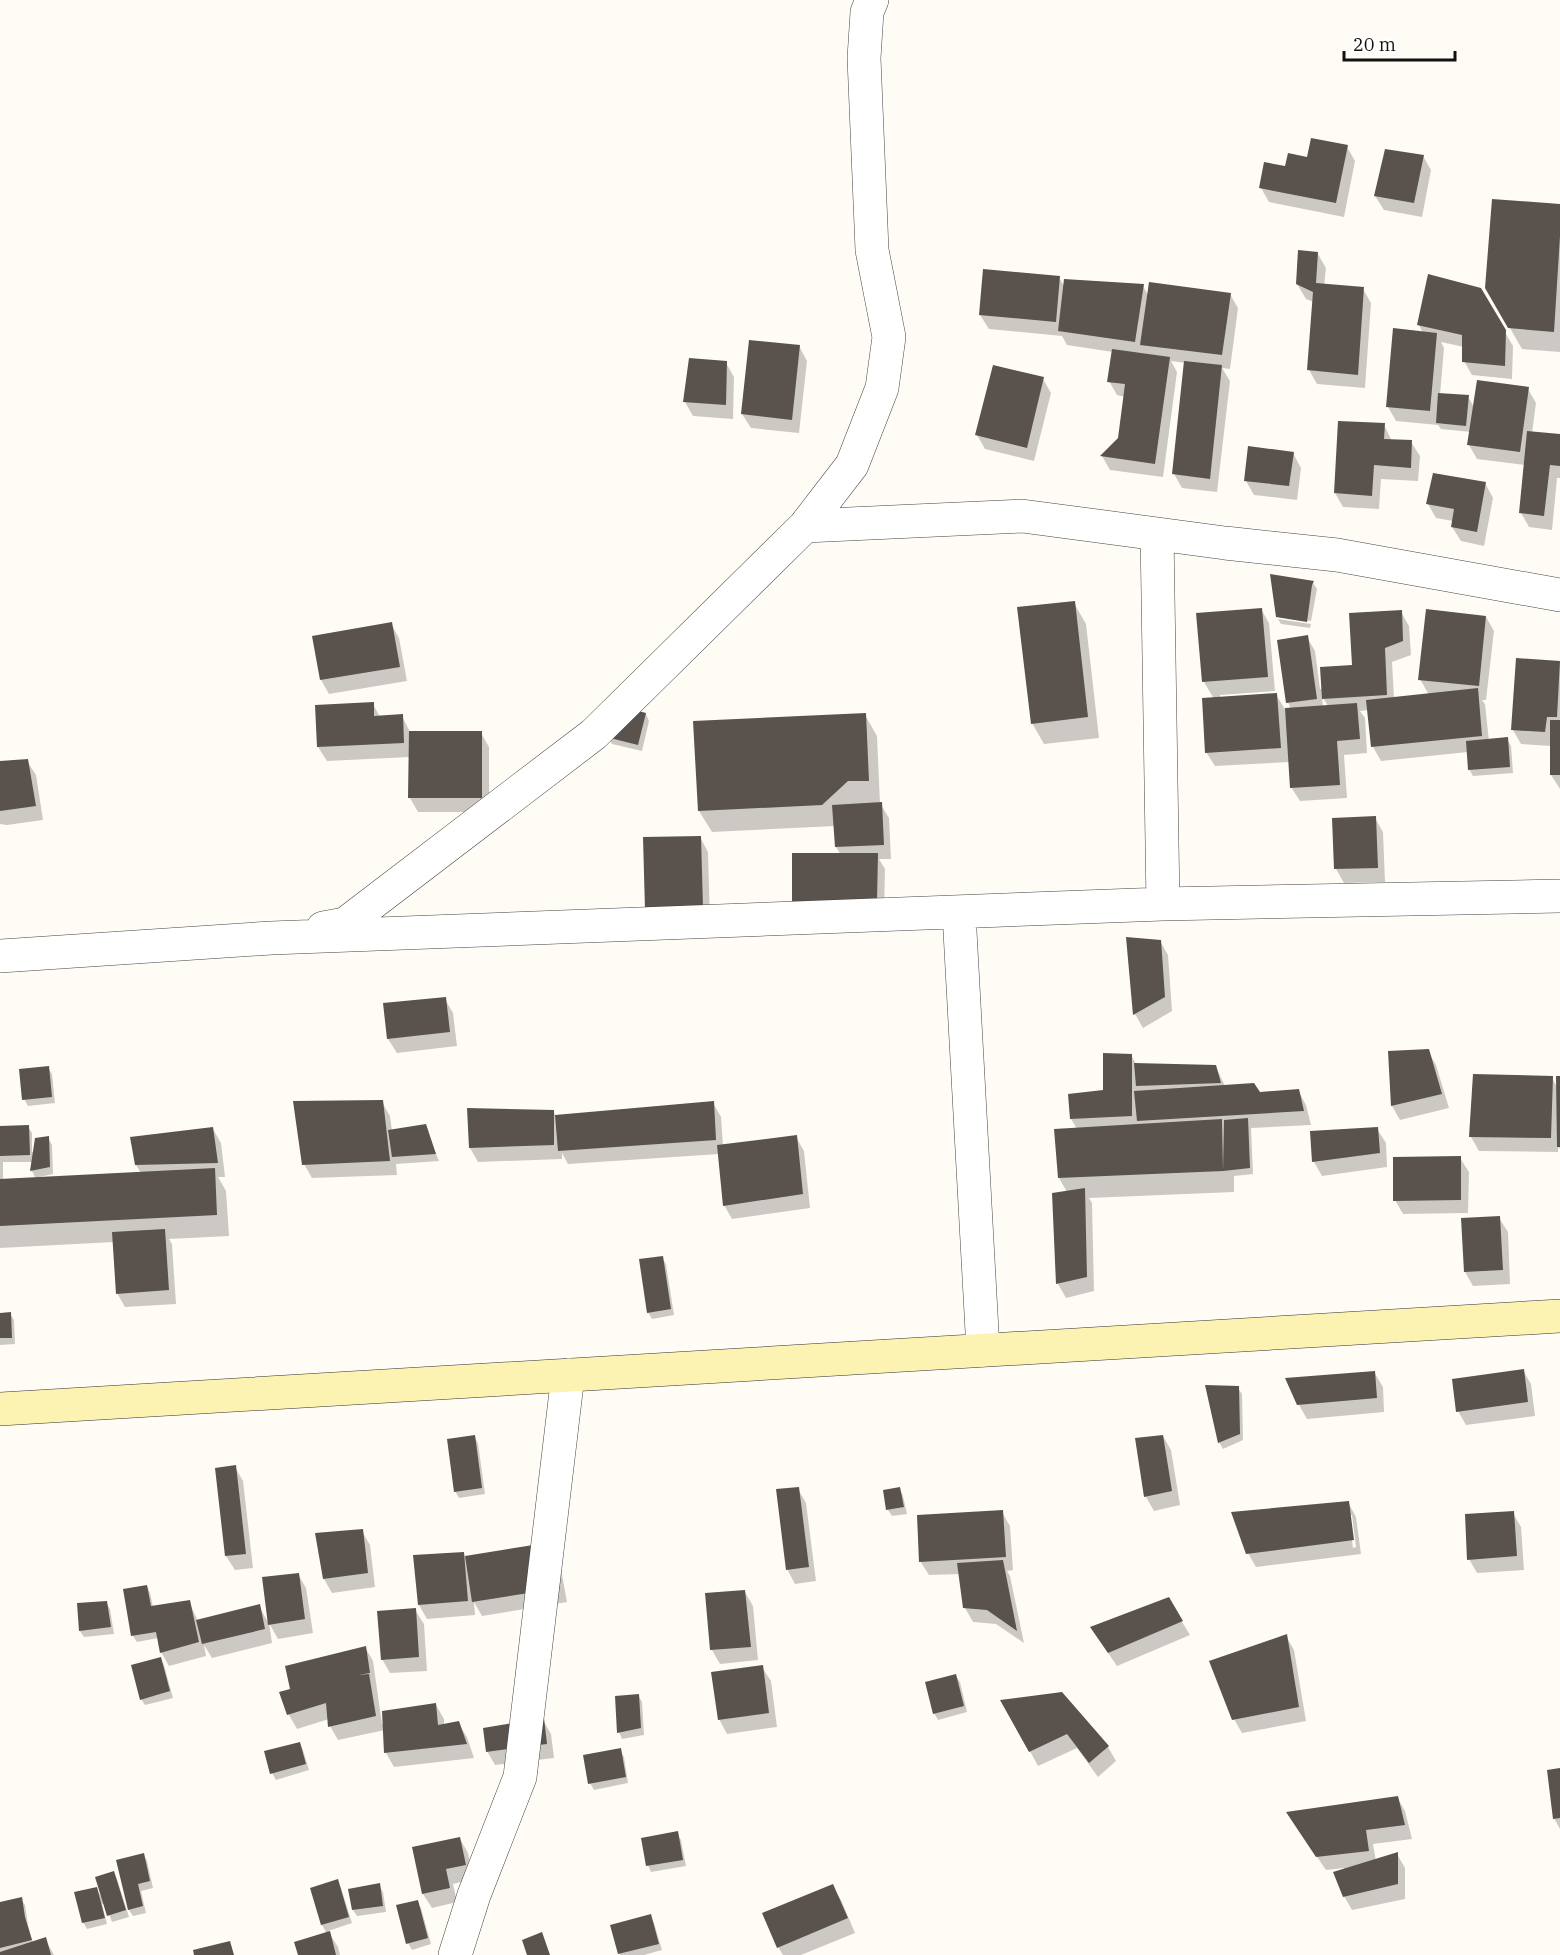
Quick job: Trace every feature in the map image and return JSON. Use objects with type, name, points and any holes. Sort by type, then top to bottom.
[{"type":"street","points":[[271,938],[345,924],[594,734],[805,526],[852,465],[882,388],[889,337],[872,250],[864,58],[867,12],[872,0]]},
{"type":"street","points":[[805,526],[1022,516],[1225,543],[1337,555],[1560,594]]},
{"type":"street","points":[[1157,534],[1163,904]]},
{"type":"street","points":[[0,956],[271,938],[1163,904],[1560,896]]},
{"type":"street","points":[[959,913],[983,1350]]},
{"type":"street","points":[[0,1408],[1560,1316]]},
{"type":"street","points":[[454,1955],[474,1895],[520,1777],[567,1375]]},
{"type":"building","points":[[1311,138],[1348,145],[1336,203],[1259,188],[1264,162],[1285,166],[1288,153],[1307,157]]},
{"type":"building","points":[[1385,149],[1424,155],[1414,203],[1374,196]]},
{"type":"building","points":[[1492,199],[1560,204],[1554,332],[1508,328],[1485,288]]},
{"type":"building","points":[[1298,250],[1318,252],[1316,283],[1364,287],[1358,375],[1307,370],[1313,292],[1296,284]]},
{"type":"building","points":[[983,269],[1060,276],[1056,322],[979,315]]},
{"type":"building","points":[[1428,274],[1481,288],[1506,330],[1505,366],[1462,362],[1462,335],[1417,325]]},
{"type":"building","points":[[1064,279],[1144,284],[1135,342],[1058,331]]},
{"type":"building","points":[[1149,282],[1231,293],[1222,355],[1140,345]]},
{"type":"building","points":[[1393,328],[1437,333],[1430,411],[1386,407]]},
{"type":"building","points":[[749,340],[800,345],[792,420],[741,414]]},
{"type":"building","points":[[1112,349],[1170,357],[1155,464],[1100,456],[1118,438],[1125,384],[1107,382]]},
{"type":"building","points":[[689,358],[727,361],[726,405],[683,402]]},
{"type":"building","points":[[1184,361],[1222,365],[1210,479],[1172,474]]},
{"type":"building","points":[[993,365],[1044,377],[1027,448],[975,435]]},
{"type":"building","points":[[1477,380],[1529,387],[1520,452],[1467,445]]},
{"type":"building","points":[[1438,393],[1469,395],[1466,426],[1436,423]]},
{"type":"building","points":[[1338,421],[1385,423],[1384,439],[1412,440],[1411,468],[1374,465],[1372,496],[1334,493]]},
{"type":"building","points":[[1527,431],[1560,434],[1560,466],[1550,465],[1544,516],[1519,513]]},
{"type":"building","points":[[1248,446],[1294,452],[1289,486],[1244,481]]},
{"type":"building","points":[[1433,473],[1486,482],[1477,532],[1451,527],[1454,509],[1426,504]]},
{"type":"building","points":[[1270,574],[1314,581],[1307,622],[1276,617]]},
{"type":"building","points":[[1075,601],[1088,717],[1031,724],[1017,607]]},
{"type":"building","points":[[1262,608],[1268,677],[1202,682],[1196,613]]},
{"type":"building","points":[[1426,609],[1486,616],[1479,686],[1418,680]]},
{"type":"building","points":[[1402,610],[1403,641],[1385,648],[1387,695],[1322,699],[1320,667],[1352,665],[1349,613]]},
{"type":"building","points":[[392,622],[400,667],[320,680],[312,636]]},
{"type":"building","points":[[1308,635],[1317,699],[1286,703],[1277,640]]},
{"type":"building","points":[[1516,658],[1560,661],[1557,717],[1547,717],[1545,732],[1511,730]]},
{"type":"building","points":[[1478,688],[1482,736],[1371,747],[1366,700]]},
{"type":"building","points":[[1277,693],[1281,748],[1205,753],[1202,698]]},
{"type":"building","points":[[374,702],[374,716],[403,714],[404,743],[317,747],[315,705]]},
{"type":"building","points":[[1357,703],[1360,739],[1337,741],[1340,785],[1290,788],[1285,708]]},
{"type":"building","points":[[631,709],[646,713],[638,745],[606,737]]},
{"type":"building","points":[[866,713],[869,781],[848,781],[822,805],[698,811],[693,721]]},
{"type":"building","points":[[1550,720],[1560,720],[1560,775],[1550,775]]},
{"type":"building","points":[[409,731],[482,731],[482,798],[408,798]]},
{"type":"building","points":[[1508,737],[1510,767],[1468,770],[1466,741]]},
{"type":"building","points":[[28,759],[36,806],[0,811],[0,761]]},
{"type":"building","points":[[882,802],[884,845],[835,847],[832,805]]},
{"type":"building","points":[[1376,816],[1378,868],[1334,869],[1332,818]]},
{"type":"building","points":[[701,836],[703,908],[645,910],[643,837]]},
{"type":"building","points":[[792,853],[878,853],[877,901],[792,901]]},
{"type":"building","points":[[1126,937],[1161,940],[1165,997],[1133,1015]]},
{"type":"building","points":[[446,997],[450,1032],[387,1039],[383,1003]]},
{"type":"building","points":[[1429,1049],[1442,1094],[1391,1106],[1388,1051]]},
{"type":"building","points":[[1103,1053],[1132,1054],[1132,1116],[1070,1119],[1068,1094],[1103,1090]]},
{"type":"building","points":[[1134,1063],[1216,1065],[1221,1083],[1136,1086]]},
{"type":"building","points":[[49,1066],[52,1097],[22,1100],[19,1069]]},
{"type":"building","points":[[1473,1074],[1553,1076],[1551,1138],[1469,1137]]},
{"type":"building","points":[[1556,1076],[1560,1076],[1560,1147],[1557,1147]]},
{"type":"building","points":[[1254,1083],[1260,1092],[1299,1089],[1304,1111],[1137,1121],[1134,1091]]},
{"type":"building","points":[[383,1100],[390,1161],[302,1165],[293,1101]]},
{"type":"building","points":[[714,1101],[716,1140],[558,1151],[555,1115]]},
{"type":"building","points":[[467,1108],[554,1110],[554,1145],[469,1148]]},
{"type":"building","points":[[1248,1118],[1250,1168],[1223,1171],[1224,1120]]},
{"type":"building","points":[[1222,1119],[1223,1171],[1058,1178],[1054,1129]]},
{"type":"building","points":[[426,1124],[436,1154],[392,1157],[388,1130]]},
{"type":"building","points":[[29,1125],[30,1155],[0,1156],[0,1126]]},
{"type":"building","points":[[213,1127],[218,1163],[135,1165],[130,1137]]},
{"type":"building","points":[[1378,1127],[1380,1153],[1312,1162],[1310,1131]]},
{"type":"building","points":[[797,1135],[803,1194],[723,1206],[717,1145]]},
{"type":"building","points":[[49,1136],[50,1167],[30,1171],[35,1138]]},
{"type":"building","points":[[1461,1156],[1461,1200],[1393,1201],[1393,1157]]},
{"type":"building","points":[[215,1168],[217,1215],[0,1226],[0,1179]]},
{"type":"building","points":[[1085,1188],[1087,1277],[1056,1284],[1052,1193]]},
{"type":"building","points":[[1500,1216],[1503,1270],[1464,1272],[1461,1218]]},
{"type":"building","points":[[165,1229],[169,1290],[116,1294],[112,1232]]},
{"type":"building","points":[[663,1256],[671,1309],[647,1313],[639,1259]]},
{"type":"building","points":[[11,1312],[12,1338],[0,1338],[0,1313]]},
{"type":"building","points":[[1524,1369],[1528,1402],[1456,1412],[1452,1379]]},
{"type":"building","points":[[1375,1371],[1377,1398],[1297,1405],[1285,1378]]},
{"type":"building","points":[[1205,1385],[1239,1386],[1240,1434],[1218,1443]]},
{"type":"building","points":[[475,1435],[482,1488],[454,1492],[447,1439]]},
{"type":"building","points":[[1163,1435],[1172,1491],[1144,1497],[1135,1438]]},
{"type":"building","points":[[236,1465],[246,1554],[225,1556],[215,1468]]},
{"type":"building","points":[[799,1487],[809,1567],[786,1570],[776,1489]]},
{"type":"building","points":[[900,1487],[904,1507],[886,1510],[883,1490]]},
{"type":"building","points":[[1349,1501],[1354,1540],[1246,1554],[1231,1512]]},
{"type":"building","points":[[1003,1510],[1006,1557],[919,1562],[917,1515]]},
{"type":"building","points":[[1514,1511],[1517,1556],[1467,1560],[1465,1514]]},
{"type":"building","points":[[363,1529],[368,1573],[323,1579],[315,1533]]},
{"type":"building","points":[[552,1542],[560,1588],[472,1602],[465,1556]]},
{"type":"building","points":[[464,1552],[468,1601],[418,1605],[413,1555]]},
{"type":"building","points":[[1003,1560],[1017,1631],[987,1610],[963,1608],[957,1563]]},
{"type":"building","points":[[299,1573],[305,1619],[268,1625],[262,1577]]},
{"type":"building","points":[[147,1585],[151,1606],[190,1600],[199,1642],[160,1653],[156,1632],[131,1636],[123,1589]]},
{"type":"building","points":[[745,1590],[751,1647],[710,1650],[705,1593]]},
{"type":"building","points":[[1169,1597],[1183,1621],[1108,1653],[1090,1627]]},
{"type":"building","points":[[107,1601],[111,1627],[79,1631],[77,1603]]},
{"type":"building","points":[[260,1604],[265,1629],[202,1644],[196,1620]]},
{"type":"building","points":[[416,1608],[419,1657],[381,1660],[377,1611]]},
{"type":"building","points":[[1287,1634],[1299,1707],[1232,1720],[1209,1661]]},
{"type":"building","points":[[366,1646],[370,1673],[358,1675],[369,1674],[376,1716],[328,1727],[326,1703],[287,1715],[279,1692],[290,1689],[285,1666]]},
{"type":"building","points":[[161,1657],[170,1691],[140,1700],[131,1665]]},
{"type":"building","points":[[763,1665],[769,1713],[718,1720],[711,1672]]},
{"type":"building","points":[[956,1674],[964,1706],[933,1714],[925,1682]]},
{"type":"building","points":[[1062,1692],[1109,1746],[1089,1763],[1067,1734],[1029,1752],[1000,1700]]},
{"type":"building","points":[[639,1694],[641,1728],[617,1733],[615,1696]]},
{"type":"building","points":[[436,1703],[438,1725],[459,1721],[467,1744],[384,1753],[382,1711]]},
{"type":"building","points":[[544,1718],[547,1744],[486,1752],[483,1728]]},
{"type":"building","points":[[300,1742],[306,1764],[270,1774],[264,1751]]},
{"type":"building","points":[[621,1748],[626,1777],[588,1784],[583,1755]]},
{"type":"building","points":[[1560,1768],[1560,1818],[1553,1819],[1547,1770]]},
{"type":"building","points":[[1398,1796],[1405,1825],[1366,1830],[1369,1851],[1316,1857],[1286,1812]]},
{"type":"building","points":[[678,1831],[683,1860],[646,1866],[641,1838]]},
{"type":"building","points":[[460,1837],[466,1865],[446,1869],[450,1888],[422,1894],[412,1847]]},
{"type":"building","points":[[1398,1852],[1398,1884],[1343,1897],[1333,1872]]},
{"type":"building","points":[[144,1853],[150,1881],[138,1884],[143,1906],[128,1910],[116,1860]]},
{"type":"building","points":[[114,1871],[126,1910],[107,1916],[95,1877]]},
{"type":"building","points":[[338,1879],[349,1917],[321,1925],[310,1888]]},
{"type":"building","points":[[380,1883],[383,1906],[352,1910],[348,1889]]},
{"type":"building","points":[[833,1884],[848,1918],[777,1948],[762,1913]]},
{"type":"building","points":[[97,1887],[105,1918],[82,1923],[74,1892]]},
{"type":"building","points":[[22,1897],[32,1940],[0,1948],[0,1902]]},
{"type":"building","points":[[418,1900],[428,1938],[406,1944],[396,1905]]},
{"type":"building","points":[[651,1914],[659,1944],[618,1954],[610,1925]]},
{"type":"building","points":[[330,1931],[336,1955],[298,1955],[294,1942]]},
{"type":"building","points":[[542,1932],[550,1955],[527,1955],[522,1940]]},
{"type":"building","points":[[46,1937],[51,1955],[0,1955],[0,1952]]},
{"type":"building","points":[[230,1941],[234,1955],[194,1955],[193,1950]]}]
